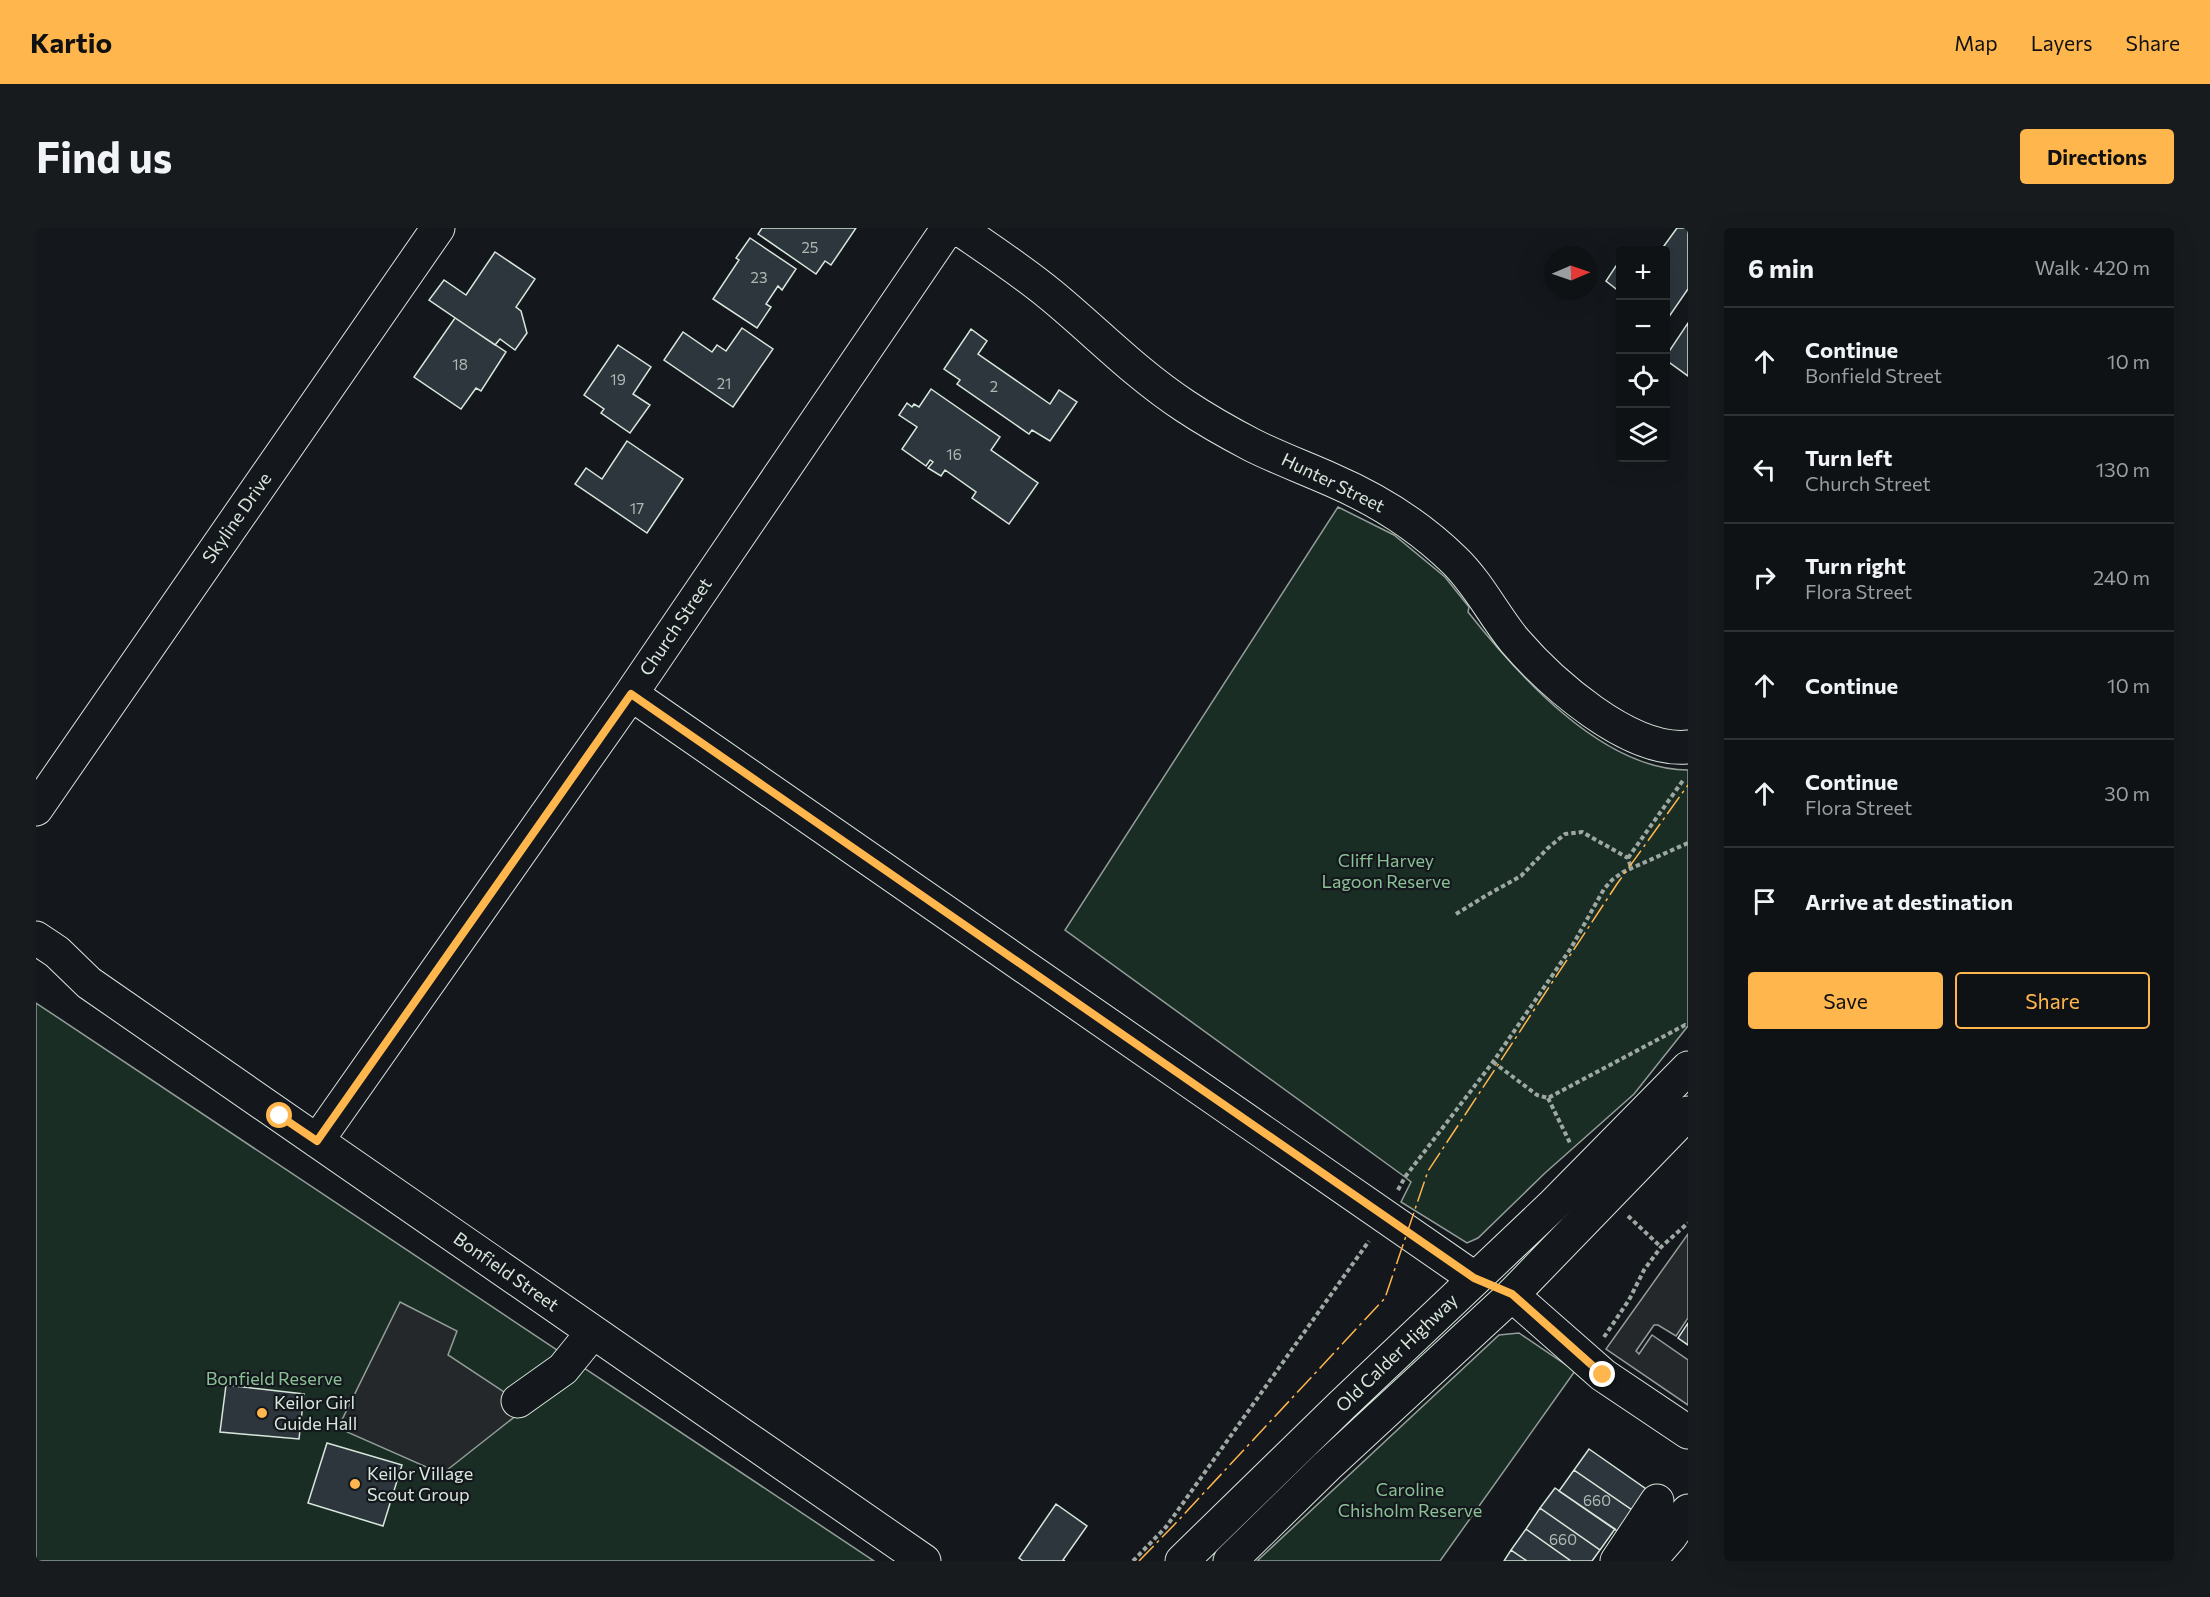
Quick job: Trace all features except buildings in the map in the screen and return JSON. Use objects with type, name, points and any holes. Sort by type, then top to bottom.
[{"type":"street","name":"Skyline Drive","points":[[36,809],[438,228]]},
{"type":"street","name":"Church Street","points":[[317,1141],[631,694],[948,228]]},
{"type":"street","name":"Hunter Street","points":[[958,228],[1051,295],[1143,375],[1185,406],[1250,444],[1352,489],[1413,526],[1460,567],[1508,632],[1538,667],[1607,721],[1632,736],[1672,747],[1688,747]]},
{"type":"street","points":[[631,694],[1474,1278],[1512,1294],[1603,1375],[1688,1432]]},
{"type":"street","name":"Bonfield Street","points":[[36,938],[57,952],[89,983],[924,1561]]},
{"type":"street","name":"Bonfield Street","points":[[36,958],[89,983]]},
{"type":"street","name":"Old Calder Highway","points":[[1182,1561],[1474,1278],[1552,1206],[1688,1068]]},
{"type":"street","name":"Old Calder Highway","points":[[1230,1561],[1326,1466],[1512,1294],[1688,1113]]},
{"type":"street","points":[[518,1401],[563,1369],[593,1332]]},
{"type":"street","points":[[1617,1561],[1657,1501]]},
{"type":"street","points":[[1649,1561],[1670,1538],[1688,1511]]},
{"type":"path","points":[[1628,858],[1688,773]]},
{"type":"path","points":[[1456,914],[1521,876],[1565,834],[1582,832],[1628,858],[1631,868]]},
{"type":"path","points":[[1134,1561],[1166,1527],[1372,1236],[1405,1177],[1493,1062],[1571,948],[1604,889],[1618,875],[1688,843]]},
{"type":"path","points":[[1493,1062],[1537,1095],[1548,1098],[1685,1025],[1688,1026]]},
{"type":"path","points":[[1587,1361],[1629,1300],[1640,1278],[1661,1247],[1688,1223]]},
{"type":"green space","name":"Cliff Harvey Lagoon Reserve","points":[[1338,507],[1394,535],[1445,577],[1469,607],[1468,612],[1488,637],[1536,689],[1564,714],[1624,754],[1656,766],[1688,770],[1688,1026],[1634,1094],[1545,1173],[1478,1238],[1467,1243],[1401,1202],[1411,1182],[1405,1177],[1065,930]]},
{"type":"green space","name":"Bonfield Reserve","points":[[36,1003],[874,1561],[36,1561]]},
{"type":"green space","name":"Caroline Chisholm Reserve","points":[[1519,1333],[1575,1371],[1440,1561],[1257,1561],[1499,1335]]},
{"type":"shaded area","points":[[1688,1234],[1688,1318],[1676,1336],[1654,1325],[1636,1351],[1639,1354],[1652,1335],[1688,1360],[1688,1405],[1606,1349]]},
{"type":"shaded area","points":[[400,1302],[457,1331],[448,1355],[527,1407],[442,1474],[338,1428]]},
{"type":"power","points":[[1139,1561],[1385,1298],[1428,1171],[1617,884],[1688,785]]},
{"type":"place","name":"Keilor Girl Guide Hall","points":[[262,1413]]},
{"type":"place","name":"Keilor Village Scout Group","points":[[355,1484]]},
{"type":"route","points":[[280,1116],[317,1141],[631,694],[1474,1278],[1512,1294],[1603,1375]]}]
